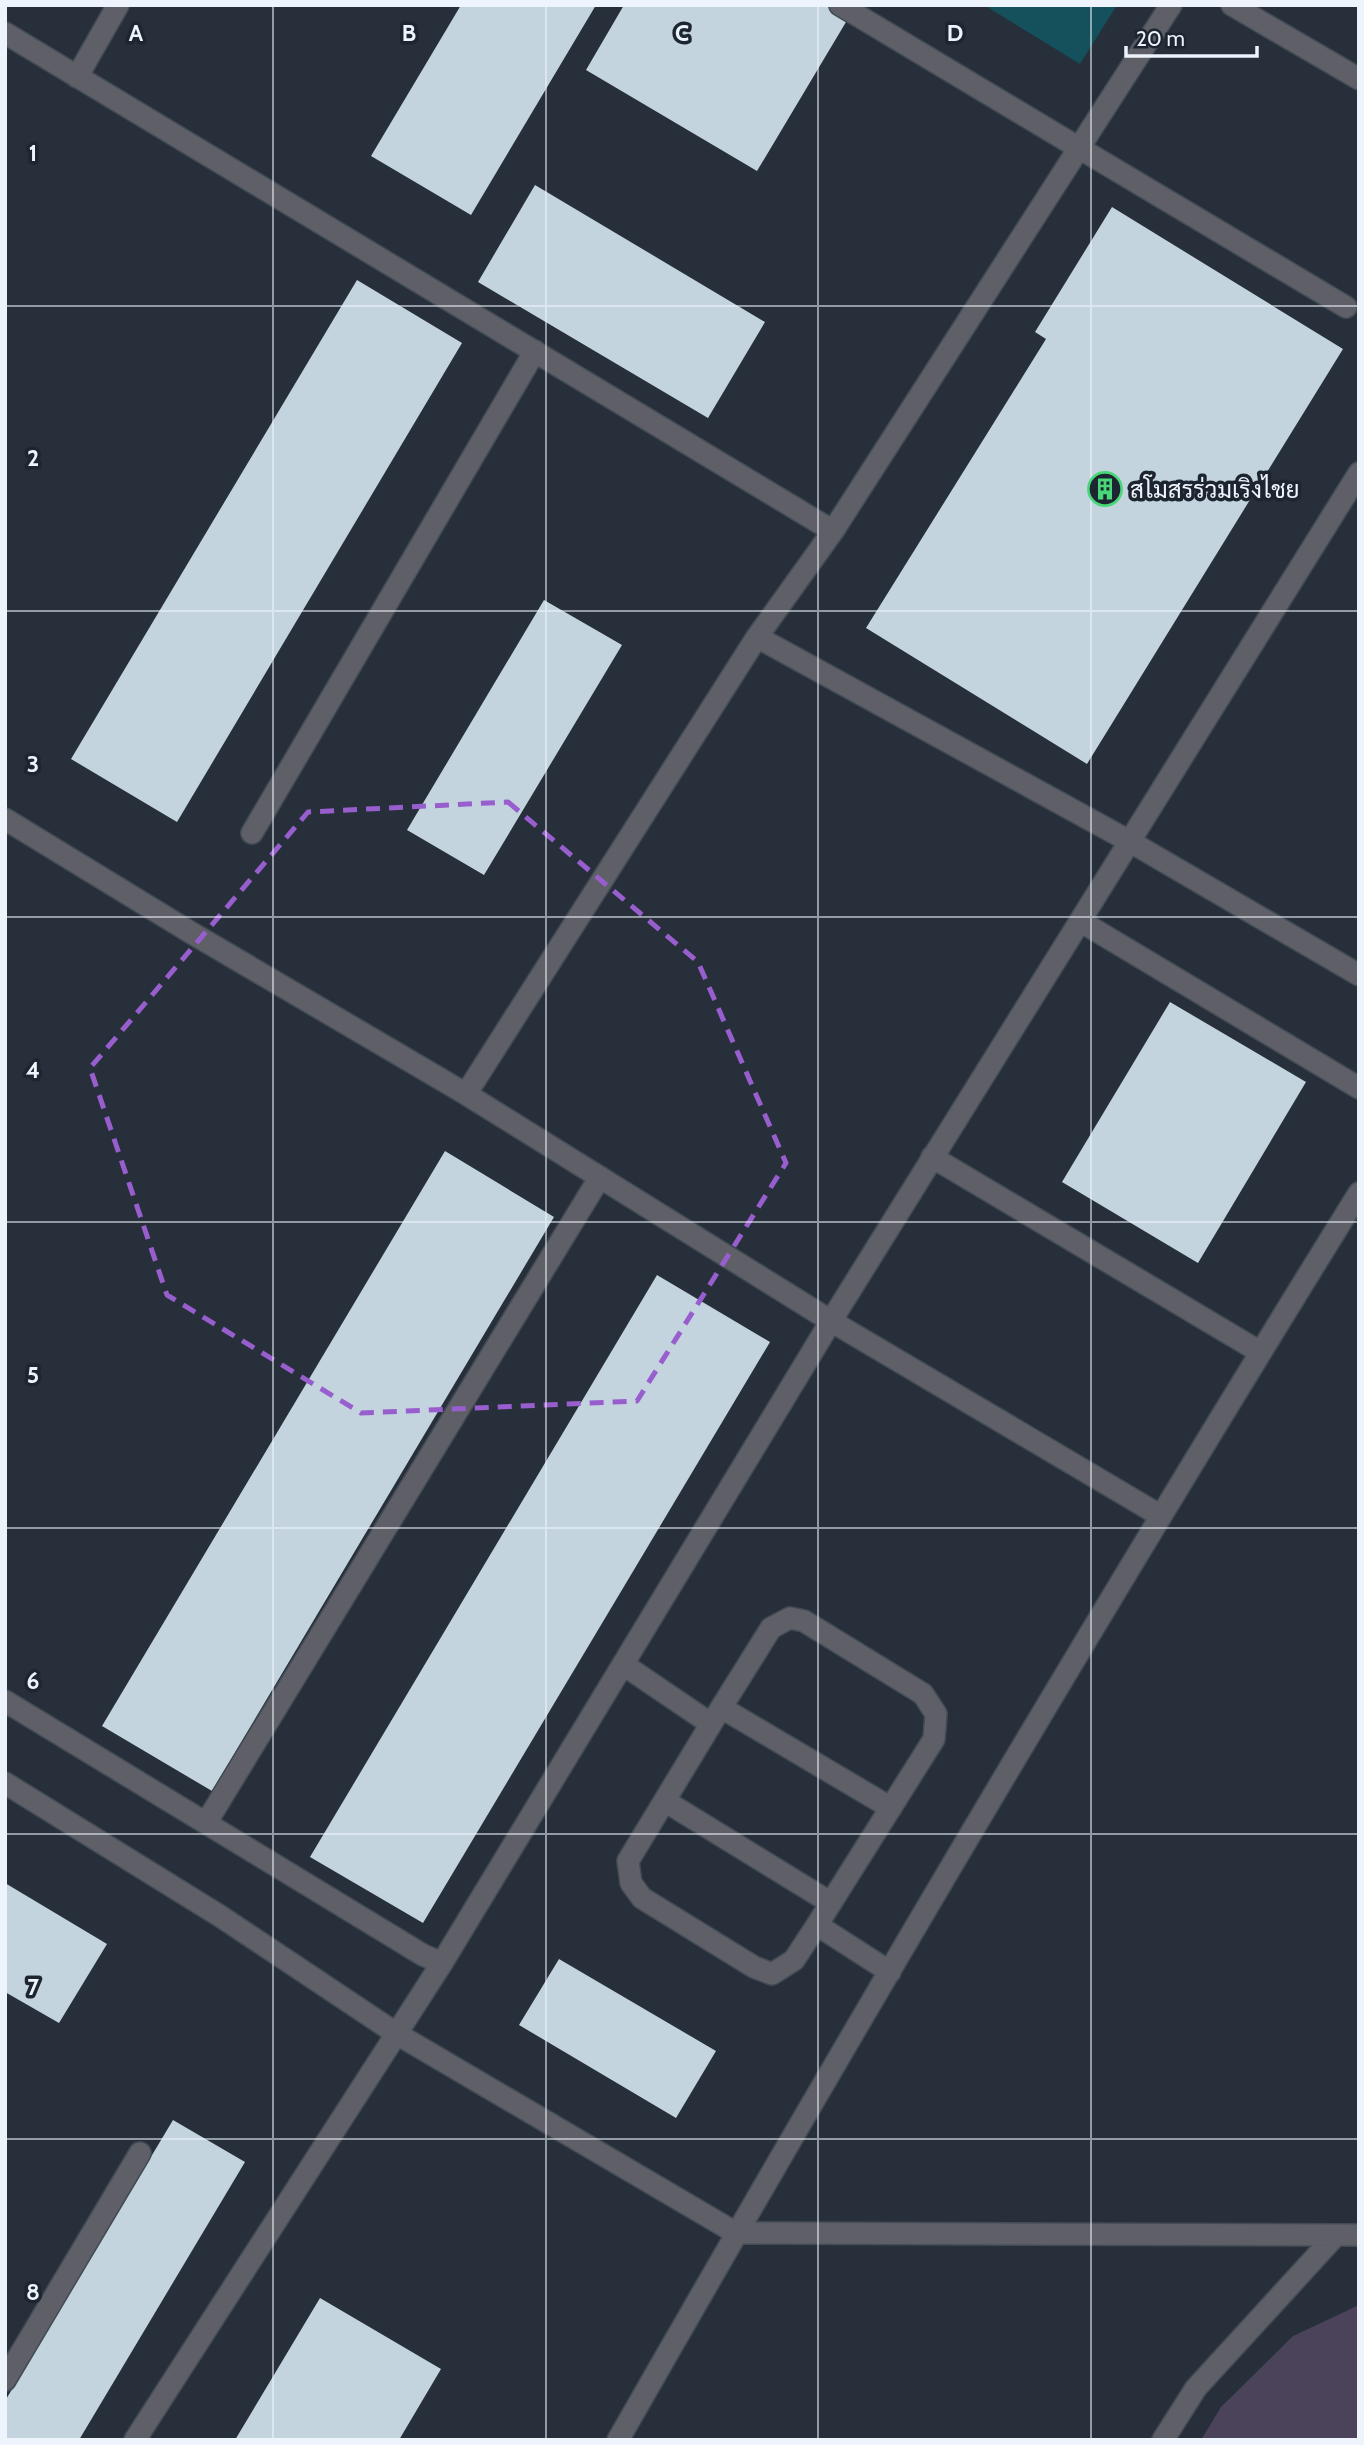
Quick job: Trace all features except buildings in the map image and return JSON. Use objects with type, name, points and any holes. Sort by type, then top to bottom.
[{"type":"lane","points":[[77,77],[118,5]]},
{"type":"lane","points":[[841,5],[1346,307]]},
{"type":"lane","points":[[466,1094],[757,637],[833,531],[1171,5]]},
{"type":"lane","points":[[1232,5],[1359,79]]},
{"type":"lane","points":[[5,33],[833,531]]},
{"type":"lane","points":[[252,833],[535,351]]},
{"type":"lane","points":[[135,2440],[442,1963],[831,1321],[1359,473]]},
{"type":"lane","points":[[757,637],[1129,841],[1359,975]]},
{"type":"lane","points":[[5,819],[190,932],[466,1094],[831,1321],[1161,1516]]},
{"type":"lane","points":[[1080,921],[1359,1088]]},
{"type":"lane","points":[[932,1157],[1260,1352]]},
{"type":"lane","points":[[206,1823],[600,1177]]},
{"type":"lane","points":[[618,2440],[890,1972],[1161,1516],[1359,1193]]},
{"type":"lane","points":[[790,1618],[804,1621],[923,1694],[936,1714],[934,1740],[794,1960],[772,1974],[754,1968],[642,1898],[631,1883],[628,1861],[717,1716],[771,1628],[790,1618]]},
{"type":"lane","points":[[624,1665],[891,1808]]},
{"type":"lane","points":[[5,1702],[423,1955],[442,1963]]},
{"type":"lane","points":[[5,1783],[220,1916],[397,2034],[736,2233],[1359,2235]]},
{"type":"lane","points":[[665,1801],[831,1903]]},
{"type":"lane","points":[[817,1925],[890,1972]]},
{"type":"lane","points":[[5,2379],[140,2152]]},
{"type":"lane","points":[[1163,2440],[1196,2388],[1336,2235]]},
{"type":"highlighted area","points":[[508,802],[698,962],[786,1163],[637,1401],[361,1413],[167,1295],[90,1068],[308,812]]},
{"type":"shaded area","points":[[1359,2305],[1359,2440],[1201,2440],[1221,2407],[1293,2336]]},
{"type":"water","points":[[984,5],[1117,5],[1080,64]]},
{"type":"place","name":"สโมสรร่วมเริงไชย","points":[[1105,489]]}]
